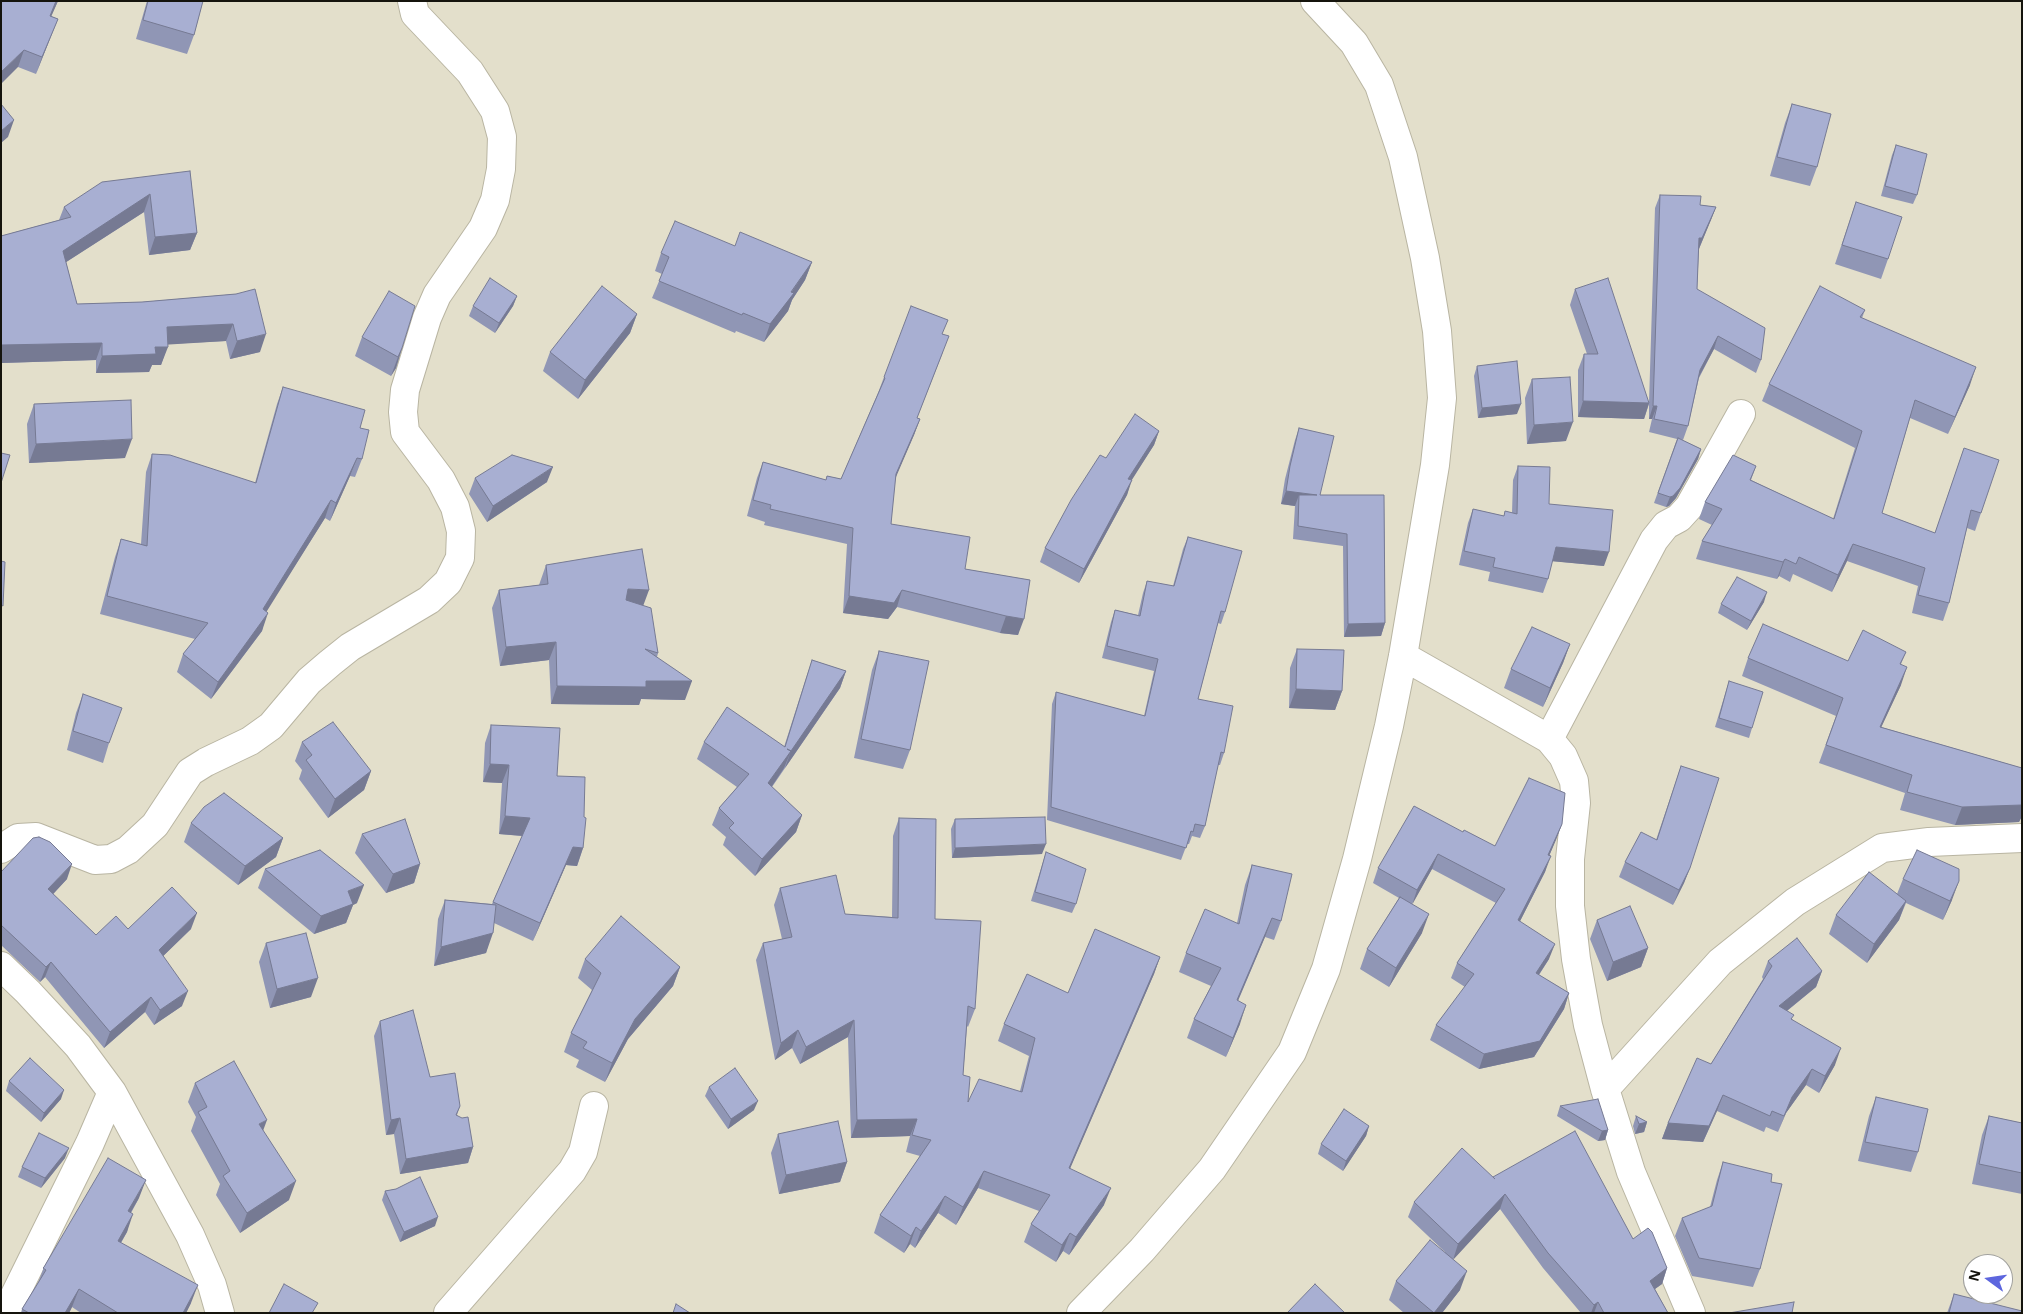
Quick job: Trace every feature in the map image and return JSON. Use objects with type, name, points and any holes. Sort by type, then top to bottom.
[{"type":"street","points":[[1,849],[18,838],[36,837],[95,860],[111,859],[128,850],[155,825],[190,772],[257,736],[271,726],[309,681],[350,647],[429,600],[448,582],[460,558],[461,531],[455,507],[442,480],[405,432],[404,397],[427,318],[437,295],[483,228],[495,200],[501,169],[502,137],[495,111],[470,72],[415,14],[412,1]]},
{"type":"street","points":[[1081,1313],[1142,1250],[1212,1169],[1292,1052],[1326,969],[1357,859],[1389,726],[1403,656],[1435,465],[1442,398],[1437,331],[1425,258],[1403,157],[1379,85],[1354,43],[1315,1]]},
{"type":"street","points":[[1549,739],[1654,540],[1666,525],[1679,518],[1689,507],[1741,414]]},
{"type":"street","points":[[1403,656],[1549,739],[1563,756],[1574,781],[1576,803],[1570,859],[1570,906],[1576,959],[1588,1025],[1605,1089],[1631,1172],[1691,1313]]},
{"type":"street","points":[[1605,1089],[1720,962],[1795,902],[1882,848],[1929,842],[2022,838]]},
{"type":"street","points":[[1,966],[78,1046],[112,1092],[190,1235],[212,1285],[220,1313]]},
{"type":"street","points":[[6,1313],[90,1144],[112,1092]]},
{"type":"street","points":[[448,1313],[572,1171],[583,1152],[594,1106]]},
{"type":"building","points":[[1,1],[56,1],[50,16],[58,19],[42,57],[24,50],[1,72]]},
{"type":"building","points":[[148,1],[203,1],[194,35],[143,20]]},
{"type":"building","points":[[1,104],[14,120],[1,131]]},
{"type":"building","points":[[1792,104],[1831,114],[1817,167],[1777,157]]},
{"type":"building","points":[[1896,145],[1927,154],[1917,195],[1885,186]]},
{"type":"building","points":[[190,171],[197,233],[155,237],[150,194],[63,251],[77,304],[142,302],[236,294],[255,289],[266,334],[237,341],[233,324],[167,327],[168,347],[155,347],[156,354],[102,356],[102,343],[1,345],[1,236],[71,217],[64,207],[102,182]]},
{"type":"building","points":[[1660,195],[1701,196],[1700,205],[1716,207],[1702,238],[1699,238],[1697,289],[1765,328],[1761,360],[1718,336],[1700,370],[1688,426],[1654,419],[1657,406],[1653,406]]},
{"type":"building","points":[[1856,202],[1902,217],[1888,259],[1842,245]]},
{"type":"building","points":[[675,221],[735,246],[740,232],[812,262],[791,292],[794,293],[770,324],[743,313],[742,315],[659,281],[669,257],[661,253]]},
{"type":"building","points":[[490,278],[517,296],[499,323],[473,306]]},
{"type":"building","points":[[1608,278],[1649,403],[1583,401],[1584,354],[1598,354],[1575,289]]},
{"type":"building","points":[[602,286],[637,314],[585,380],[550,352]]},
{"type":"building","points":[[1820,286],[1865,310],[1860,317],[1976,367],[1955,417],[1915,400],[1882,513],[1935,533],[1964,448],[1999,460],[1981,513],[1971,510],[1949,603],[1918,595],[1925,568],[1853,544],[1838,575],[1799,557],[1796,564],[1785,559],[1783,562],[1702,541],[1722,509],[1705,502],[1733,455],[1756,466],[1750,480],[1834,519],[1862,431],[1769,384]]},
{"type":"building","points":[[389,291],[415,306],[398,357],[362,337]]},
{"type":"building","points":[[911,306],[948,320],[942,334],[949,336],[917,418],[920,419],[896,474],[891,524],[970,537],[965,569],[1030,580],[1024,619],[902,590],[894,603],[849,596],[853,528],[770,509],[771,505],[753,500],[763,462],[826,480],[827,476],[841,479],[885,378]]},
{"type":"building","points":[[1517,361],[1521,404],[1482,408],[1477,366]]},
{"type":"building","points":[[1570,377],[1573,422],[1534,425],[1532,379]]},
{"type":"building","points":[[283,387],[365,410],[360,428],[369,430],[362,459],[357,458],[336,503],[331,500],[263,609],[268,613],[218,682],[183,654],[208,623],[107,596],[121,539],[147,546],[152,454],[170,455],[256,483]]},
{"type":"building","points":[[131,400],[132,439],[36,444],[34,404]]},
{"type":"building","points":[[1135,414],[1159,431],[1128,479],[1132,480],[1084,569],[1045,548],[1071,500],[1100,455],[1106,458]]},
{"type":"building","points":[[1299,428],[1334,436],[1320,495],[1384,495],[1385,623],[1348,624],[1347,534],[1298,526],[1299,495],[1317,495],[1286,491]]},
{"type":"building","points":[[1678,438],[1701,449],[1680,488],[1670,497],[1658,493]]},
{"type":"building","points":[[1,453],[10,455],[1,483]]},
{"type":"building","points":[[512,455],[553,467],[493,506],[475,478]]},
{"type":"building","points":[[1518,466],[1550,467],[1549,504],[1613,510],[1609,552],[1556,547],[1548,579],[1493,567],[1495,558],[1464,551],[1473,509],[1504,516],[1505,511],[1517,514]]},
{"type":"building","points":[[1188,537],[1242,551],[1225,612],[1221,611],[1198,699],[1233,706],[1224,753],[1221,752],[1205,826],[1195,824],[1186,848],[1051,807],[1056,692],[1145,716],[1158,659],[1107,646],[1115,610],[1140,616],[1147,581],[1174,586]]},
{"type":"building","points":[[642,549],[649,590],[628,589],[626,600],[651,608],[658,653],[645,649],[692,681],[646,681],[646,687],[557,686],[556,642],[506,647],[499,590],[548,584],[546,565]]},
{"type":"building","points":[[1,561],[5,562],[3,606],[1,605]]},
{"type":"building","points":[[1737,577],[1767,592],[1751,621],[1721,604]]},
{"type":"building","points":[[1763,624],[1848,661],[1863,630],[1906,652],[1900,664],[1907,667],[1880,727],[2022,768],[2022,805],[1962,807],[1907,792],[1912,775],[1826,745],[1843,698],[1748,658]]},
{"type":"building","points":[[1532,627],[1570,644],[1550,688],[1511,669]]},
{"type":"building","points":[[1297,649],[1344,650],[1342,691],[1296,689]]},
{"type":"building","points":[[879,651],[929,661],[910,750],[861,739]]},
{"type":"building","points":[[812,660],[846,671],[768,783],[802,815],[762,859],[729,828],[734,823],[719,808],[749,774],[704,742],[727,707],[785,747]]},
{"type":"building","points":[[1729,681],[1763,692],[1752,728],[1719,718]]},
{"type":"building","points":[[83,694],[122,708],[109,743],[73,731]]},
{"type":"building","points":[[333,722],[371,771],[335,799],[306,760],[312,755],[302,742]]},
{"type":"building","points":[[491,725],[560,728],[557,776],[585,777],[584,817],[586,818],[583,848],[573,847],[540,923],[493,902],[530,818],[505,816],[509,765],[490,764]]},
{"type":"building","points":[[1681,766],[1719,778],[1690,868],[1679,890],[1625,862],[1641,832],[1657,840]]},
{"type":"building","points":[[1529,778],[1565,793],[1562,824],[1548,855],[1551,856],[1518,920],[1555,944],[1536,973],[1569,993],[1540,1041],[1484,1054],[1436,1025],[1474,974],[1457,963],[1505,889],[1438,854],[1417,890],[1378,868],[1414,806],[1463,832],[1464,830],[1495,846]]},
{"type":"building","points":[[224,793],[283,838],[245,866],[191,823],[204,807]]},
{"type":"building","points":[[1045,817],[1046,844],[955,848],[955,819]]},
{"type":"building","points":[[899,818],[936,819],[935,919],[981,921],[975,1009],[968,1006],[963,1075],[970,1077],[968,1102],[979,1079],[1022,1092],[1035,1038],[1004,1024],[1027,974],[1068,993],[1095,929],[1160,957],[1069,1168],[1111,1188],[1076,1237],[1070,1233],[1062,1245],[1031,1224],[1050,1195],[984,1171],[963,1207],[945,1196],[921,1231],[916,1227],[911,1236],[880,1215],[931,1140],[912,1135],[917,1119],[857,1120],[854,1020],[806,1047],[798,1030],[781,1043],[763,943],[792,937],[780,888],[836,875],[845,914],[898,918]]},
{"type":"building","points":[[405,819],[420,864],[393,874],[362,834]]},
{"type":"building","points":[[39,837],[50,842],[72,864],[48,889],[96,935],[116,916],[128,929],[172,887],[197,913],[159,950],[188,991],[160,1010],[151,997],[110,1032],[51,962],[46,967],[1,925],[1,872],[33,838]]},
{"type":"building","points":[[320,850],[364,885],[348,891],[353,904],[321,916],[265,869]]},
{"type":"building","points":[[1917,850],[1959,869],[1959,881],[1950,901],[1903,879]]},
{"type":"building","points":[[1046,852],[1086,869],[1076,904],[1035,892]]},
{"type":"building","points":[[1252,865],[1292,874],[1281,921],[1272,918],[1237,1000],[1246,1005],[1233,1038],[1194,1019],[1221,968],[1186,953],[1205,909],[1239,924]]},
{"type":"building","points":[[1869,872],[1906,901],[1874,944],[1836,915]]},
{"type":"building","points":[[1400,897],[1429,914],[1396,968],[1367,949]]},
{"type":"building","points":[[445,900],[496,905],[493,933],[441,947]]},
{"type":"building","points":[[1630,906],[1648,948],[1613,962],[1597,920]]},
{"type":"building","points":[[621,916],[680,967],[635,1019],[612,1063],[583,1048],[587,1042],[571,1033],[601,973],[585,959]]},
{"type":"building","points":[[306,933],[318,978],[277,989],[266,943]]},
{"type":"building","points":[[1797,938],[1822,971],[1779,1006],[1794,1015],[1791,1019],[1841,1048],[1825,1076],[1812,1069],[1792,1097],[1784,1116],[1772,1111],[1770,1116],[1723,1095],[1709,1126],[1668,1123],[1697,1058],[1711,1064],[1772,966],[1768,961]]},
{"type":"building","points":[[413,1010],[430,1077],[455,1073],[460,1106],[456,1115],[462,1118],[468,1117],[473,1147],[406,1159],[400,1118],[391,1120],[380,1021]]},
{"type":"building","points":[[30,1058],[64,1090],[44,1113],[9,1081]]},
{"type":"building","points":[[234,1061],[267,1120],[259,1124],[296,1181],[247,1213],[223,1176],[230,1171],[198,1112],[207,1107],[195,1083]]},
{"type":"building","points":[[735,1068],[758,1101],[731,1119],[709,1087]]},
{"type":"building","points":[[1876,1097],[1928,1109],[1918,1152],[1865,1142]]},
{"type":"building","points":[[1598,1099],[1608,1130],[1602,1131],[1560,1106]]},
{"type":"building","points":[[1344,1109],[1369,1126],[1346,1161],[1321,1144]]},
{"type":"building","points":[[1636,1116],[1647,1122],[1639,1124]]},
{"type":"building","points":[[1989,1116],[2022,1123],[2022,1173],[1979,1164]]},
{"type":"building","points":[[838,1121],[847,1162],[786,1175],[778,1134]]},
{"type":"building","points":[[1575,1131],[1633,1239],[1648,1228],[1652,1232],[1667,1268],[1650,1281],[1668,1313],[1604,1313],[1598,1302],[1594,1305],[1548,1253],[1505,1194],[1458,1244],[1414,1202],[1462,1148],[1495,1179],[1493,1177]]},
{"type":"building","points":[[39,1133],[69,1148],[45,1178],[22,1167]]},
{"type":"building","points":[[108,1158],[146,1180],[128,1211],[133,1214],[118,1241],[198,1285],[183,1313],[118,1313],[79,1289],[65,1313],[29,1313],[22,1309],[46,1270],[43,1268]]},
{"type":"building","points":[[1723,1162],[1772,1174],[1771,1182],[1782,1184],[1760,1269],[1699,1258],[1682,1218],[1712,1206]]},
{"type":"building","points":[[420,1177],[438,1217],[404,1232],[385,1191],[396,1189]]},
{"type":"building","points":[[1430,1240],[1467,1271],[1434,1313],[1396,1281]]},
{"type":"building","points":[[284,1284],[318,1303],[312,1313],[269,1313]]},
{"type":"building","points":[[1315,1284],[1345,1313],[1287,1313]]},
{"type":"building","points":[[1954,1294],[1963,1296],[1963,1304],[1994,1304],[2022,1311],[2022,1313],[1949,1313]]},
{"type":"building","points":[[1794,1302],[1792,1313],[1729,1313]]},
{"type":"building","points":[[676,1304],[690,1313],[673,1313]]}]
